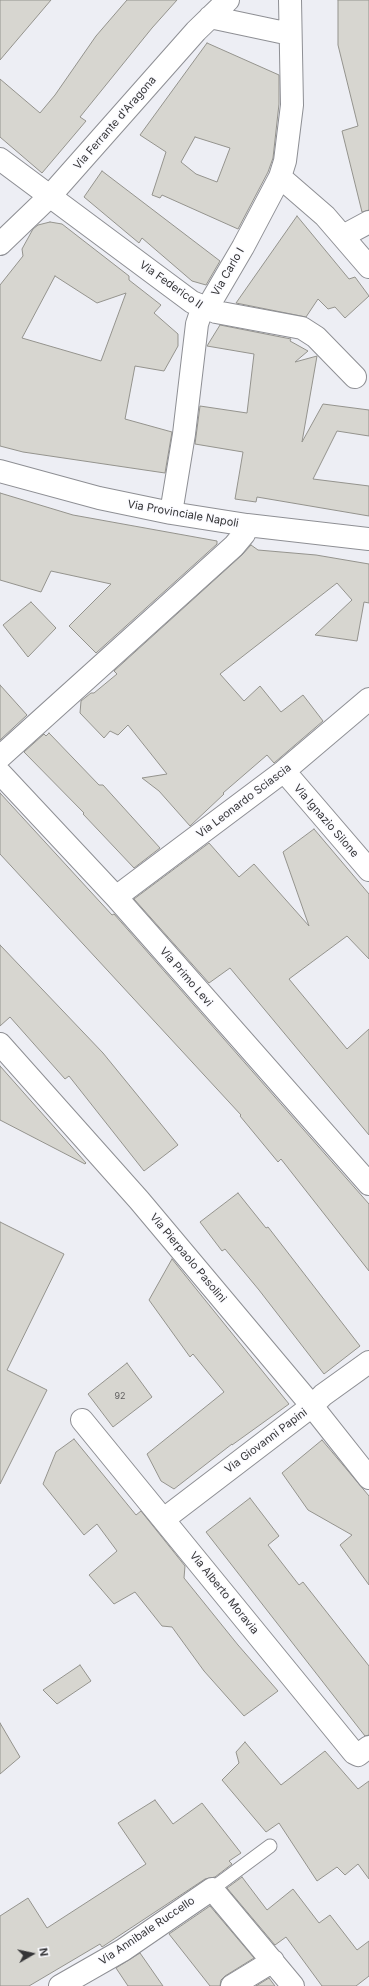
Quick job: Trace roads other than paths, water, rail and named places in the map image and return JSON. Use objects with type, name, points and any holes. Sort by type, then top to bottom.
[{"type":"street","name":"Via Ferrante d'Aragona","points":[[0,244],[50,196],[196,31],[228,0]]},
{"type":"street","name":"Via Carlo I","points":[[171,513],[184,434],[196,329],[200,315],[212,300],[243,247],[280,177],[289,138],[292,105],[293,77],[290,34],[290,0]]},
{"type":"street","points":[[210,17],[290,34]]},
{"type":"street","name":"Via Federico II","points":[[0,159],[192,302],[205,309],[302,328],[316,336],[355,377]]},
{"type":"street","points":[[280,177],[326,216],[369,267]]},
{"type":"street","points":[[343,236],[369,222]]},
{"type":"street","name":"Via Provinciale Napoli","points":[[0,471],[99,498],[171,513],[247,525],[369,539]]},
{"type":"street","points":[[0,757],[234,546],[244,534],[247,525]]},
{"type":"street","name":"Via Leonardo Sciascia","points":[[116,897],[284,771],[369,699]]},
{"type":"street","name":"Via Ignazio Silone","points":[[284,771],[369,870]]},
{"type":"street","name":"Via Primo Levi","points":[[0,773],[116,897],[369,1184]]},
{"type":"street","name":"Via Pierpaolo Pasolini","points":[[0,1044],[139,1200],[312,1406],[369,1478]]},
{"type":"street","name":"Via Giovanni Papini","points":[[164,1519],[312,1406],[323,1395],[369,1362]]},
{"type":"street","name":"Via Alberto Moravia","points":[[82,1420],[354,1753],[359,1755],[369,1748]]},
{"type":"street","points":[[212,1889],[293,1986]]},
{"type":"street","name":"Via Annibale Ruccello","points":[[60,1986],[123,1950],[212,1889]]},
{"type":"street","points":[[232,1986],[273,1961]]},
{"type":"lane","name":"Via Annibale Ruccello","points":[[212,1889],[270,1846]]}]
